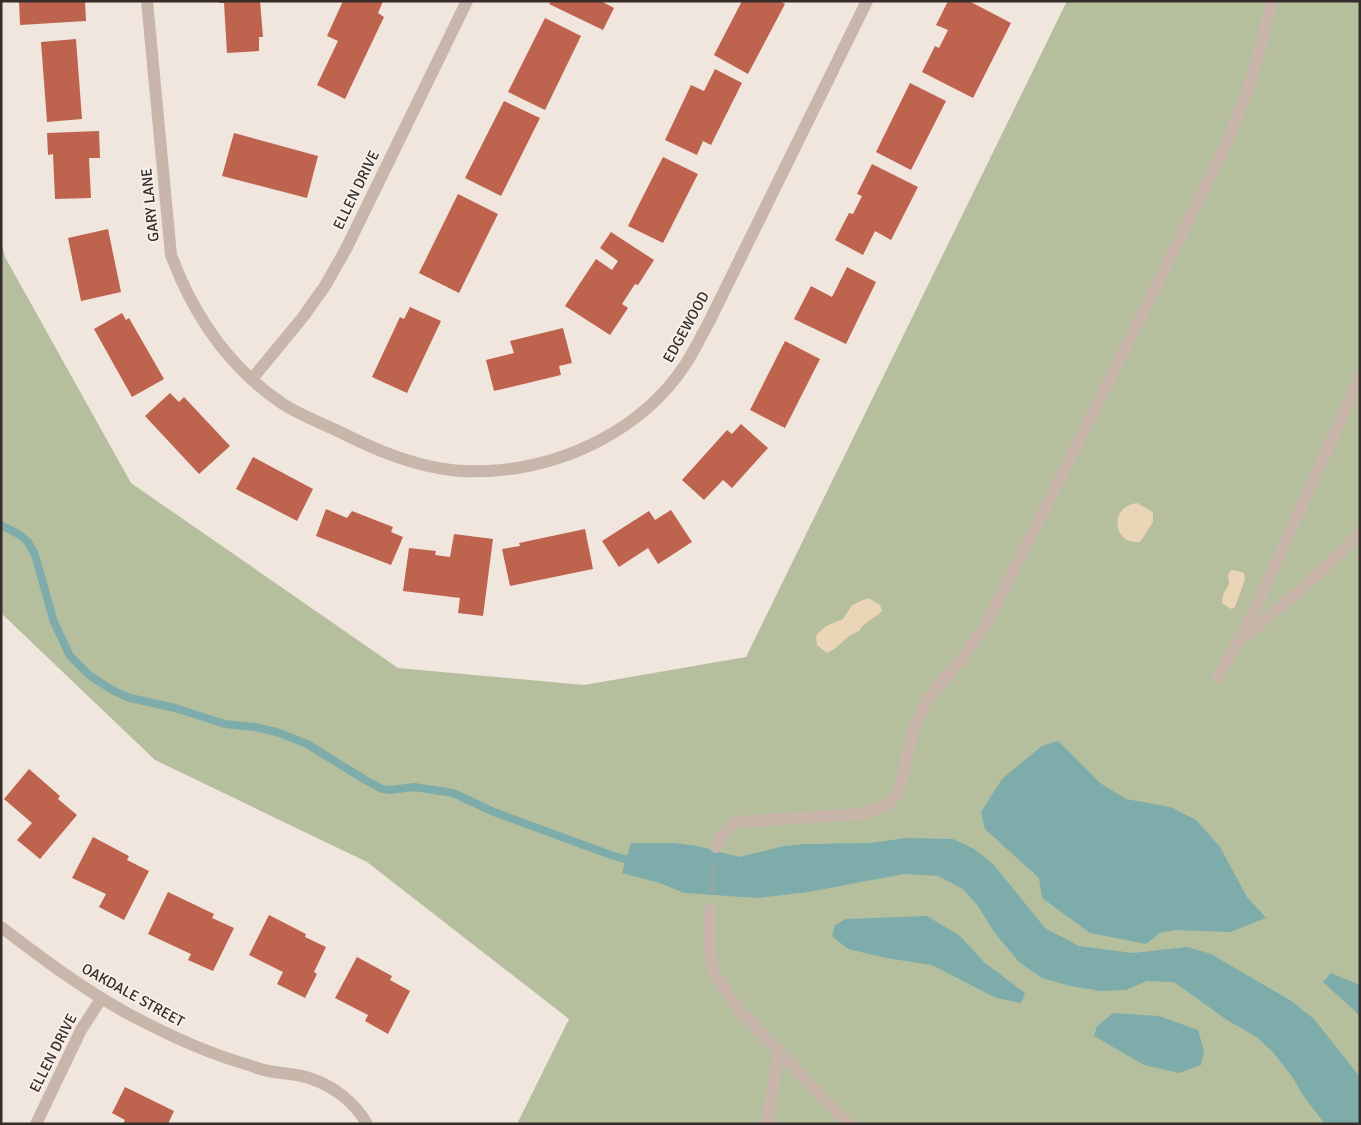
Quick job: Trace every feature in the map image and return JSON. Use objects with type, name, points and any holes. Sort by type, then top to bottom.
[{"type":"street","name":"GARY LANE","points":[[147,1],[171,255],[182,284],[197,314],[221,347],[252,379]]},
{"type":"street","name":"ELLEN DRIVE","points":[[252,379],[284,342],[325,286],[346,249],[467,1]]},
{"type":"street","name":"EDGEWOOD","points":[[252,379],[283,404],[375,449],[411,462],[452,471],[523,468],[586,448],[619,429],[646,409],[685,366],[709,322],[867,1]]},
{"type":"street","points":[[716,847],[720,839],[735,822],[860,814],[888,804],[899,791],[913,730],[926,700],[960,661],[986,625],[1224,149],[1248,90],[1272,1]]},
{"type":"street","points":[[1218,677],[1250,620],[1360,377]]},
{"type":"street","points":[[1240,638],[1282,606],[1332,562],[1360,533]]},
{"type":"street","points":[[710,909],[709,944],[714,974],[739,1010],[848,1124]]},
{"type":"street","name":"OAKDALE STREET","points":[[1,927],[61,973],[101,999],[187,1043],[233,1060],[274,1072],[312,1079],[335,1089],[354,1107],[367,1124]]},
{"type":"street","name":"ELLEN DRIVE","points":[[36,1124],[81,1030],[101,999]]},
{"type":"street","points":[[766,1124],[779,1050]]},
{"type":"path","points":[[710,909],[716,847]]},
{"type":"green space","points":[[1067,1],[1360,1],[1360,1124],[517,1124],[569,1019],[367,862],[155,760],[1,613],[1,241],[5,257],[131,483],[398,668],[584,685],[746,657]]},
{"type":"sand","points":[[1137,503],[1153,512],[1153,522],[1140,542],[1124,538],[1119,532],[1118,525],[1118,517],[1122,511],[1128,506]]},
{"type":"sand","points":[[1234,570],[1244,573],[1245,579],[1235,607],[1231,609],[1222,603],[1223,595],[1229,584],[1228,575],[1230,571]]},
{"type":"sand","points":[[868,598],[880,605],[882,611],[832,651],[827,653],[817,645],[816,636],[822,629],[843,619],[852,605]]},
{"type":"water","points":[[1058,741],[1100,783],[1126,799],[1171,807],[1196,820],[1220,847],[1247,897],[1266,918],[1230,932],[1175,930],[1160,933],[1146,944],[1090,933],[1042,898],[1039,878],[985,829],[981,812],[1002,779],[1042,746]]},
{"type":"water","points":[[907,838],[953,839],[974,849],[994,865],[1045,928],[1079,946],[1133,953],[1187,947],[1211,954],[1293,1002],[1314,1019],[1360,1077],[1360,1124],[1325,1124],[1272,1051],[1255,1036],[1227,1020],[1174,982],[1147,981],[1126,990],[1101,991],[1070,986],[1042,978],[1019,962],[994,932],[978,906],[963,889],[938,876],[904,874],[808,892],[757,898],[684,893],[660,883],[622,873],[631,843],[674,843],[698,846],[739,857],[784,846],[869,843]]},
{"type":"water","points":[[927,916],[960,936],[984,962],[1025,993],[1021,1003],[996,998],[932,965],[886,958],[848,949],[832,936],[835,925],[846,919]]},
{"type":"water","points":[[1331,973],[1360,985],[1360,1018],[1355,1011],[1323,982]]},
{"type":"water","points":[[1113,1013],[1159,1016],[1198,1030],[1204,1051],[1201,1065],[1179,1073],[1144,1065],[1094,1036],[1097,1026]]},
{"type":"building","points":[[19,1],[85,1],[86,21],[20,25]]},
{"type":"building","points":[[219,1],[260,1],[263,37],[259,37],[259,51],[227,53],[224,3],[219,3]]},
{"type":"building","points":[[343,1],[383,1],[378,13],[384,17],[345,99],[317,85],[338,41],[327,36]]},
{"type":"building","points":[[551,1],[601,1],[614,8],[603,30],[549,4]]},
{"type":"building","points":[[742,1],[780,1],[785,4],[748,74],[714,55]]},
{"type":"building","points":[[948,1],[969,1],[1011,23],[973,98],[922,72],[935,46],[939,48],[948,30],[936,25]]},
{"type":"building","points":[[545,18],[581,36],[545,110],[508,92]]},
{"type":"building","points":[[76,39],[82,119],[47,122],[41,42]]},
{"type":"building","points":[[715,69],[742,83],[711,145],[703,141],[697,155],[665,140],[691,85],[704,91]]},
{"type":"building","points":[[910,83],[946,101],[911,170],[876,152]]},
{"type":"building","points":[[504,101],[540,118],[501,196],[465,178]]},
{"type":"building","points":[[99,131],[100,158],[89,158],[91,198],[55,199],[53,154],[48,155],[47,133]]},
{"type":"building","points":[[234,133],[318,156],[307,198],[222,176]]},
{"type":"building","points":[[663,157],[698,174],[663,243],[628,226]]},
{"type":"building","points":[[872,164],[918,187],[891,240],[875,231],[863,255],[835,240],[849,213],[853,214],[862,196],[857,194]]},
{"type":"building","points":[[458,194],[498,214],[459,293],[419,273]]},
{"type":"building","points":[[108,229],[121,292],[81,301],[68,238]]},
{"type":"building","points":[[611,232],[654,260],[638,285],[635,284],[622,304],[628,308],[610,335],[565,306],[596,259],[612,270],[618,261],[600,248]]},
{"type":"building","points":[[847,267],[876,282],[846,344],[794,319],[811,286],[832,297]]},
{"type":"building","points":[[410,307],[441,321],[407,393],[372,377],[400,317],[404,319]]},
{"type":"building","points":[[122,313],[126,320],[129,318],[164,379],[132,397],[94,329]]},
{"type":"building","points":[[563,328],[572,363],[559,366],[561,375],[494,391],[486,360],[514,353],[510,341]]},
{"type":"building","points":[[785,341],[820,359],[785,428],[750,410]]},
{"type":"building","points":[[170,393],[179,402],[184,397],[230,446],[199,474],[145,416]]},
{"type":"building","points":[[741,424],[768,448],[732,488],[723,480],[704,500],[682,480],[727,430],[732,434]]},
{"type":"building","points":[[253,457],[313,489],[297,521],[236,489]]},
{"type":"building","points":[[326,509],[347,518],[352,511],[393,527],[391,532],[403,537],[391,565],[316,536]]},
{"type":"building","points":[[671,510],[692,542],[658,564],[648,548],[619,567],[602,541],[649,511],[655,520]]},
{"type":"building","points":[[585,529],[593,569],[510,586],[502,549],[520,546],[519,543]]},
{"type":"building","points":[[454,534],[493,539],[483,616],[458,613],[460,598],[403,591],[409,548],[436,551],[435,555],[450,557]]},
{"type":"building","points":[[29,769],[60,796],[58,799],[77,815],[40,859],[17,840],[32,823],[4,799]]},
{"type":"building","points":[[93,837],[129,856],[127,860],[149,871],[124,920],[99,907],[106,894],[72,878]]},
{"type":"building","points":[[168,892],[214,914],[212,918],[234,928],[213,971],[188,960],[191,954],[148,934]]},
{"type":"building","points":[[269,915],[306,934],[305,937],[326,947],[314,972],[317,974],[305,998],[277,984],[283,972],[249,955]]},
{"type":"building","points":[[357,957],[392,976],[390,980],[410,991],[388,1034],[365,1021],[368,1015],[335,998]]},
{"type":"building","points":[[125,1087],[174,1111],[168,1124],[123,1124],[125,1120],[112,1113]]},
{"type":"waterway","points":[[1,525],[20,535],[28,542],[35,555],[54,622],[70,656],[89,675],[112,690],[130,698],[175,708],[225,724],[255,727],[277,732],[307,744],[382,789],[391,790],[414,787],[453,793],[494,812],[634,862]]}]
